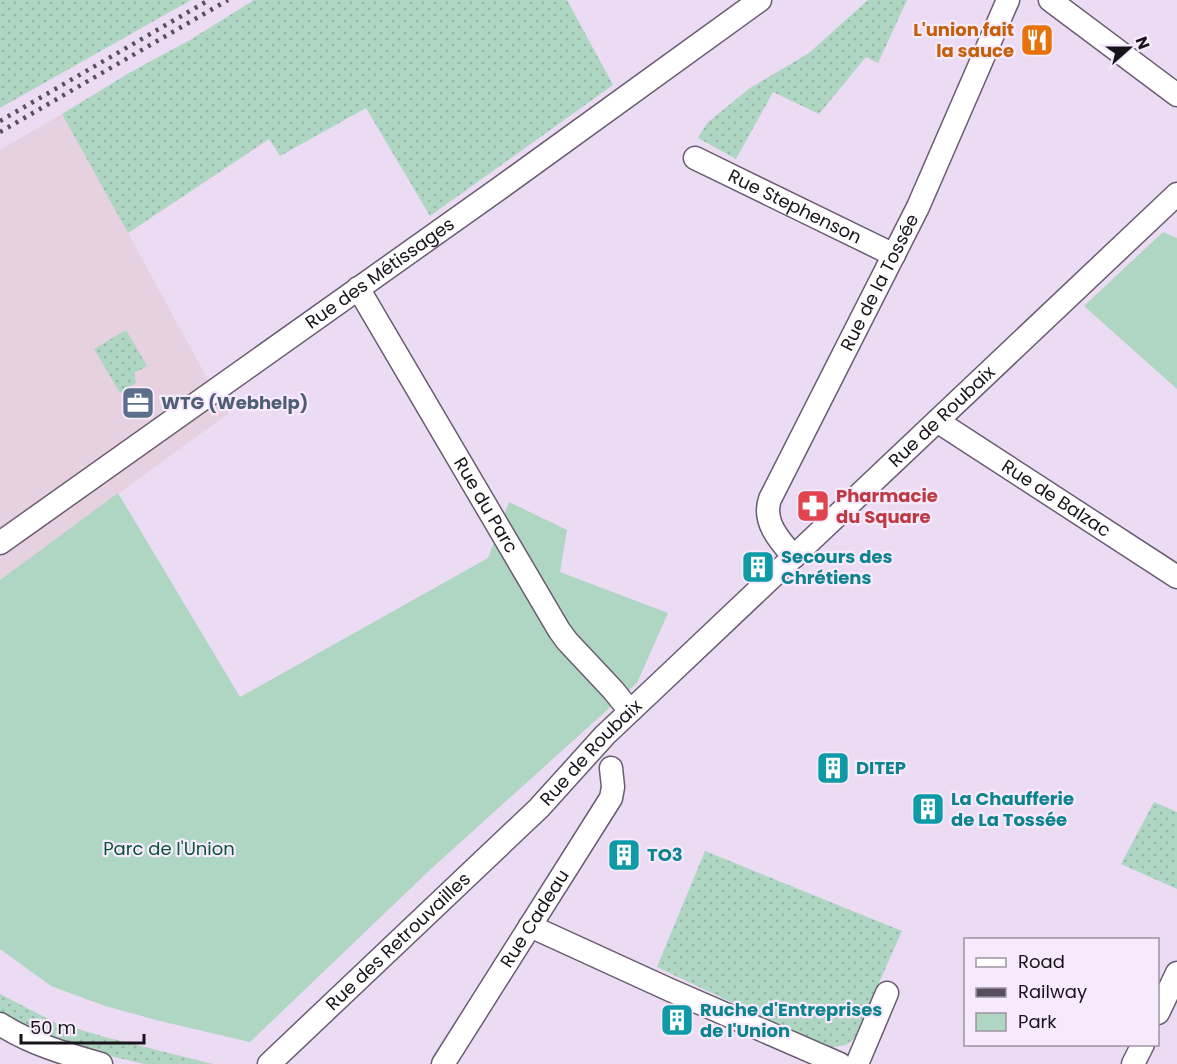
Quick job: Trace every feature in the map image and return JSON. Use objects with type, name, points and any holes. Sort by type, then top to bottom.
[{"type":"street","name":"Rue des Métissages","points":[[0,543],[760,0]]},
{"type":"street","name":"Rue de la Tossée","points":[[794,557],[773,529],[768,517],[768,505],[918,207],[1008,0]]},
{"type":"street","points":[[1050,0],[1177,95]]},
{"type":"street","name":"Rue Stephenson","points":[[695,158],[894,255]]},
{"type":"street","name":"Rue de Roubaix","points":[[529,818],[630,711],[1177,194]]},
{"type":"street","name":"Rue du Parc","points":[[358,288],[559,630],[630,711]]},
{"type":"street","name":"Rue de Balzac","points":[[937,421],[1177,577]]},
{"type":"street","name":"Rue Cadeau","points":[[443,1064],[611,798],[613,787],[610,768]]},
{"type":"street","name":"Rue des Retrouvailles","points":[[269,1064],[529,818]]},
{"type":"street","points":[[530,926],[840,1064]]},
{"type":"street","points":[[1159,1011],[1176,980]]},
{"type":"street","points":[[857,1064],[887,993]]},
{"type":"street","points":[[0,1024],[28,1040],[100,1064]]},
{"type":"street","points":[[1133,1064],[1142,1046]]},
{"type":"shaded area","points":[[62,114],[214,391],[229,413],[0,580],[0,150]]},
{"type":"green space","points":[[0,0],[191,0],[0,108]]},
{"type":"green space","points":[[254,0],[567,0],[613,85],[430,216],[366,108],[280,156],[269,139],[128,233],[62,114]]},
{"type":"green space","points":[[868,0],[907,0],[878,63],[866,57],[819,114],[773,92],[736,159],[698,138],[707,123],[750,88],[809,53]]},
{"type":"green space","points":[[1163,232],[1177,238],[1177,389],[1084,306]]},
{"type":"green space","points":[[126,330],[147,366],[134,373],[136,383],[120,393],[94,349]]},
{"type":"green space","name":"Parc de l'Union","points":[[118,493],[240,697],[488,558],[509,502],[567,530],[560,572],[668,613],[637,683],[432,868],[250,1042],[105,1006],[51,986],[0,949],[0,580]]},
{"type":"green space","points":[[1154,802],[1177,812],[1177,889],[1121,864]]},
{"type":"green space","points":[[705,851],[902,931],[854,1039],[846,1045],[828,1048],[657,967]]},
{"type":"green space","points":[[0,994],[54,1022],[213,1064],[144,1064],[68,1046],[17,1025],[0,1013]]},
{"type":"railway","points":[[0,121],[209,0]]},
{"type":"railway","points":[[0,132],[228,0]]},
{"type":"place","name":"L'union fait la sauce","points":[[1037,40]]},
{"type":"place","name":"WTG (Webhelp)","points":[[138,403]]},
{"type":"place","name":"Pharmacie du Square","points":[[813,506]]},
{"type":"place","name":"Secours des Chrétiens","points":[[758,567]]},
{"type":"place","name":"DITEP","points":[[833,768]]},
{"type":"place","name":"La Chaufferie de La Tossée","points":[[928,809]]},
{"type":"place","name":"TO3","points":[[624,855]]},
{"type":"place","name":"Ruche d'Entreprises de l'Union","points":[[677,1020]]}]
